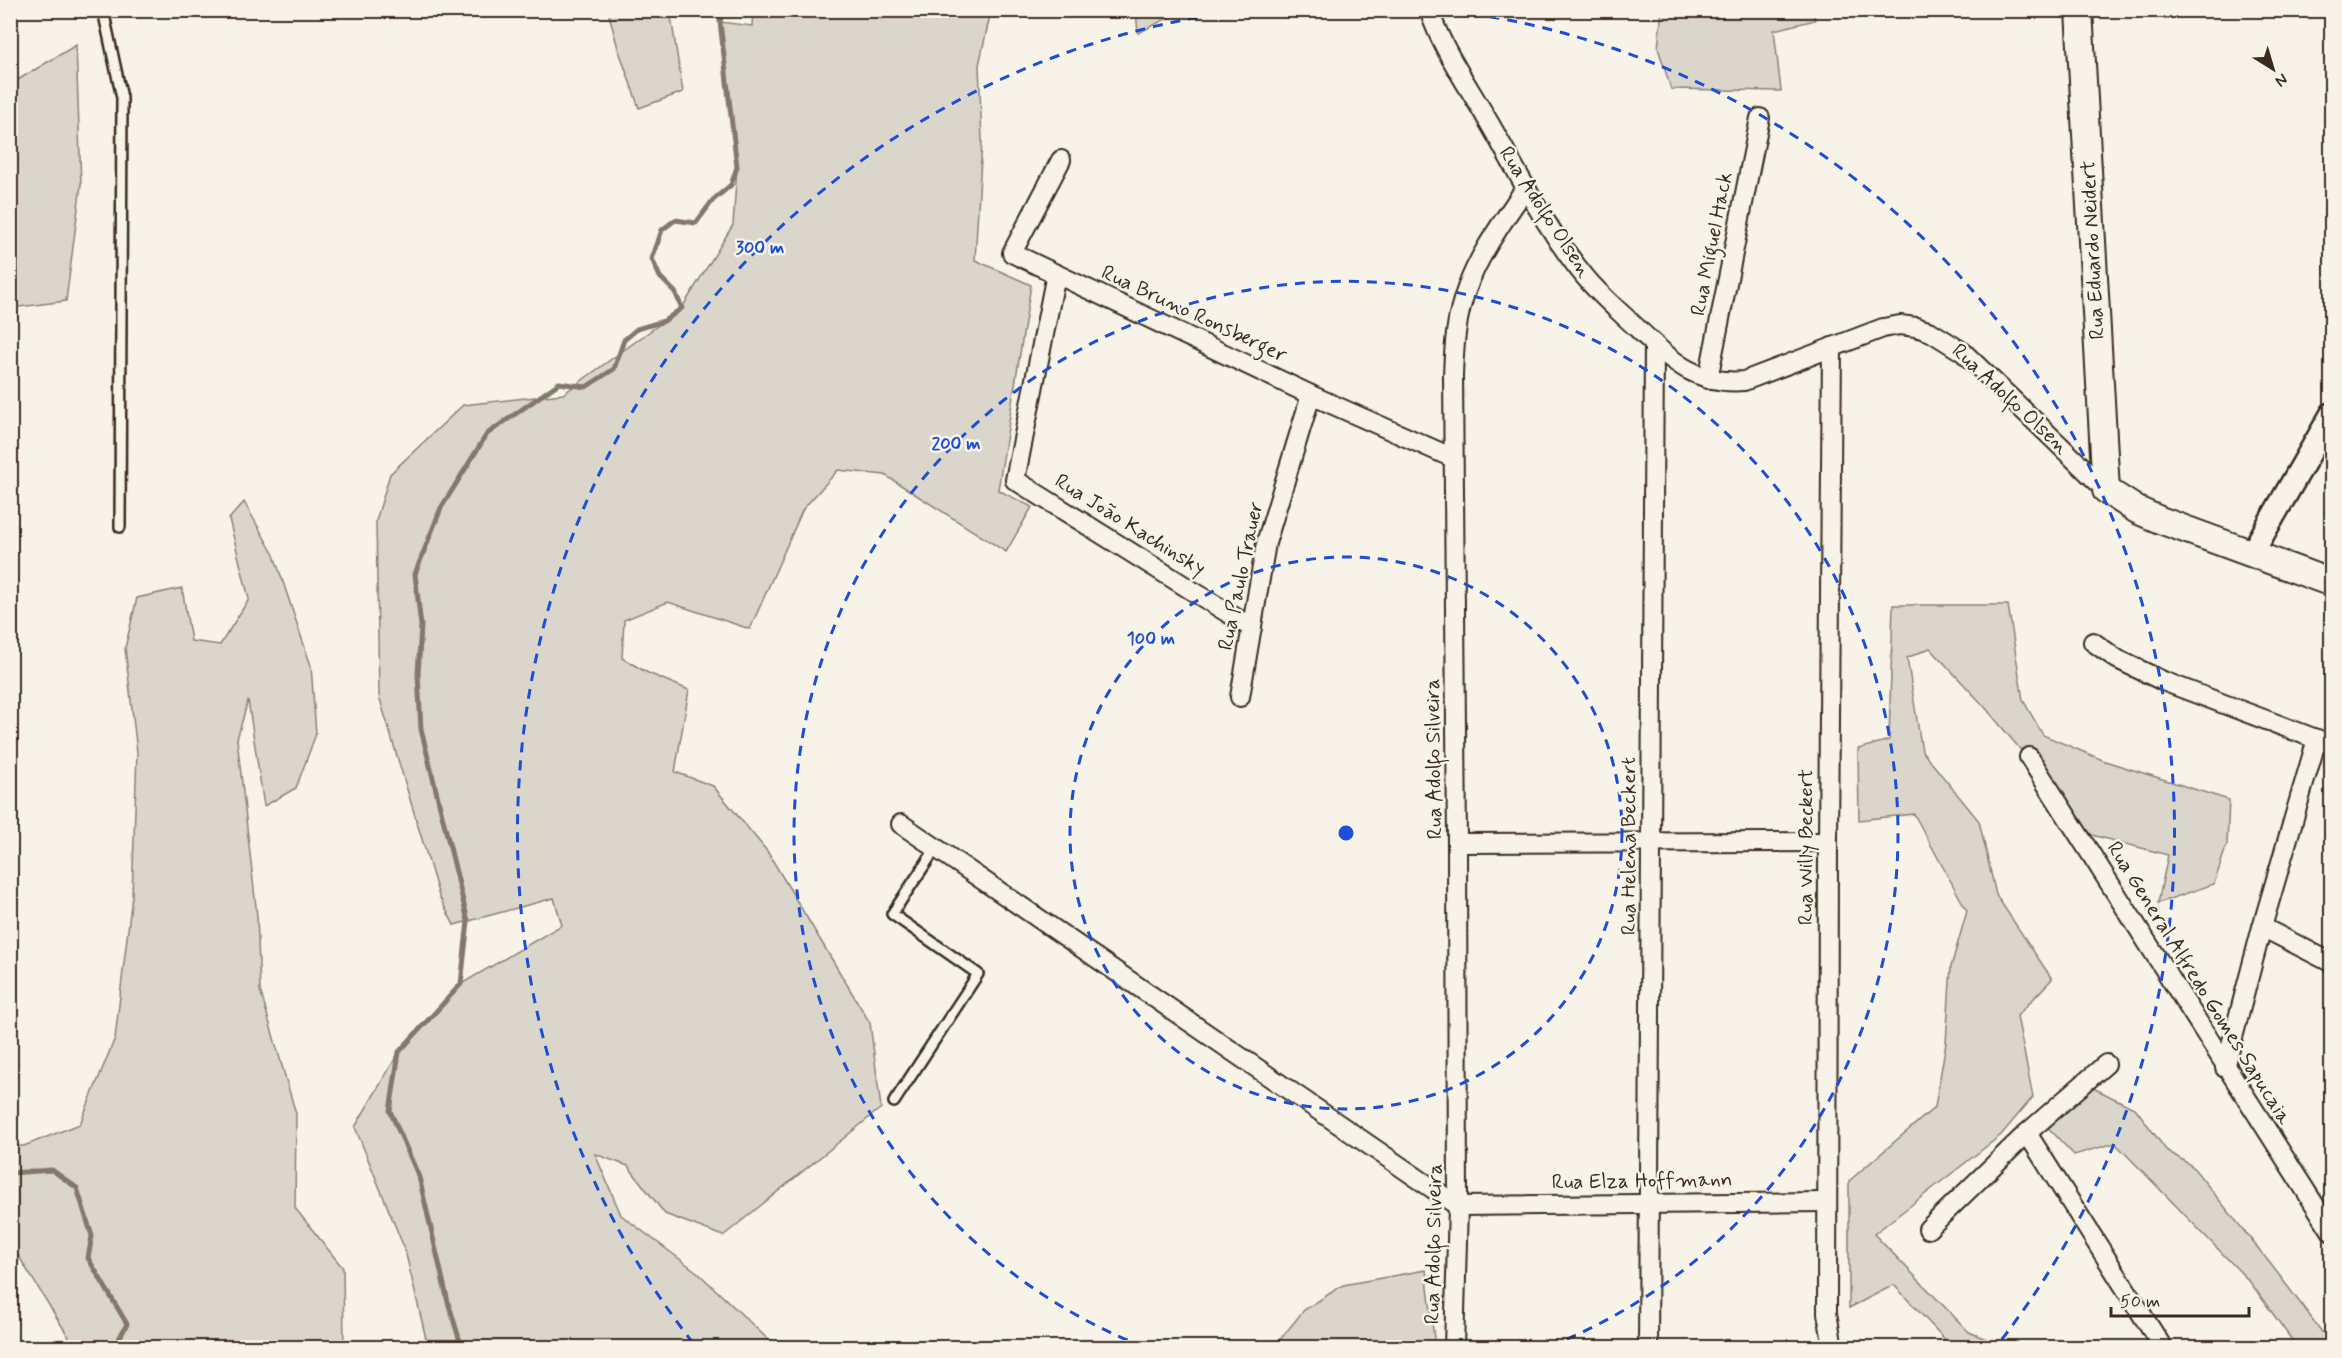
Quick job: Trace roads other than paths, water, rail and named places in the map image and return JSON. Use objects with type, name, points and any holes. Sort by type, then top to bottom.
[{"type":"main road","name":"Rua Eduardo Neidert","points":[[2079,10],[2106,490]]},
{"type":"main road","name":"Rua Adolfo Olsen","points":[[2106,490],[2137,510],[2331,583]]},
{"type":"street","name":"Rua Adolfo Olsen","points":[[1429,10],[1443,42],[1526,187],[1571,259],[1587,280],[1676,363],[1708,379],[1728,382],[1744,381],[1883,328],[1900,325],[1932,332],[1948,341],[1970,359],[2106,490]]},
{"type":"street","name":"Rua Miguel Hack","points":[[1708,379],[1760,118]]},
{"type":"street","name":"Rua Bruno Ronsberger","points":[[1061,160],[1012,253],[1311,395],[1453,458]]},
{"type":"street","name":"Rua Adolfo Silveira","points":[[1454,1347],[1458,1206],[1453,376],[1460,312],[1467,287],[1484,254],[1526,187]]},
{"type":"street","name":"Rua João Kachinsky","points":[[1056,274],[1015,480],[1252,628]]},
{"type":"street","name":"Rua Helena Beckert","points":[[1648,1347],[1654,344]]},
{"type":"street","name":"Rua Willy Beckert","points":[[1832,346],[1827,1313],[1833,1347]]},
{"type":"street","name":"Rua Paulo Trauer","points":[[1240,697],[1266,543],[1311,395]]},
{"type":"street","points":[[2252,553],[2331,414]]},
{"type":"street","points":[[2093,642],[2117,659],[2163,681],[2324,742],[2262,927],[2225,1068]]},
{"type":"street","name":"Rua General Alfredo Gomes Sapucaia","points":[[2029,757],[2331,1232]]},
{"type":"street","points":[[901,824],[1458,1206]]},
{"type":"street","points":[[1457,843],[1828,842]]},
{"type":"street","points":[[2262,927],[2331,963]]},
{"type":"street","points":[[1928,1229],[2026,1133],[2106,1064]]},
{"type":"street","points":[[2026,1133],[2163,1347]]},
{"type":"street","name":"Rua Elza Hoffmann","points":[[1458,1206],[1827,1202]]},
{"type":"lane","points":[[103,10],[122,98],[120,527]]},
{"type":"lane","points":[[894,1102],[978,974],[892,914],[936,848]]},
{"type":"waterway","points":[[462,1348],[448,1302],[419,1177],[390,1111],[399,1052],[461,984],[468,921],[421,729],[418,674],[421,626],[415,574],[441,508],[487,434],[559,383],[586,387],[614,369],[624,340],[637,329],[664,321],[682,308],[675,292],[660,277],[652,259],[662,230],[675,220],[696,223],[713,200],[731,185],[737,167],[720,22],[722,10]]},
{"type":"waterway","points":[[10,1173],[52,1170],[77,1188],[92,1236],[88,1258],[127,1324],[114,1348]]}]
